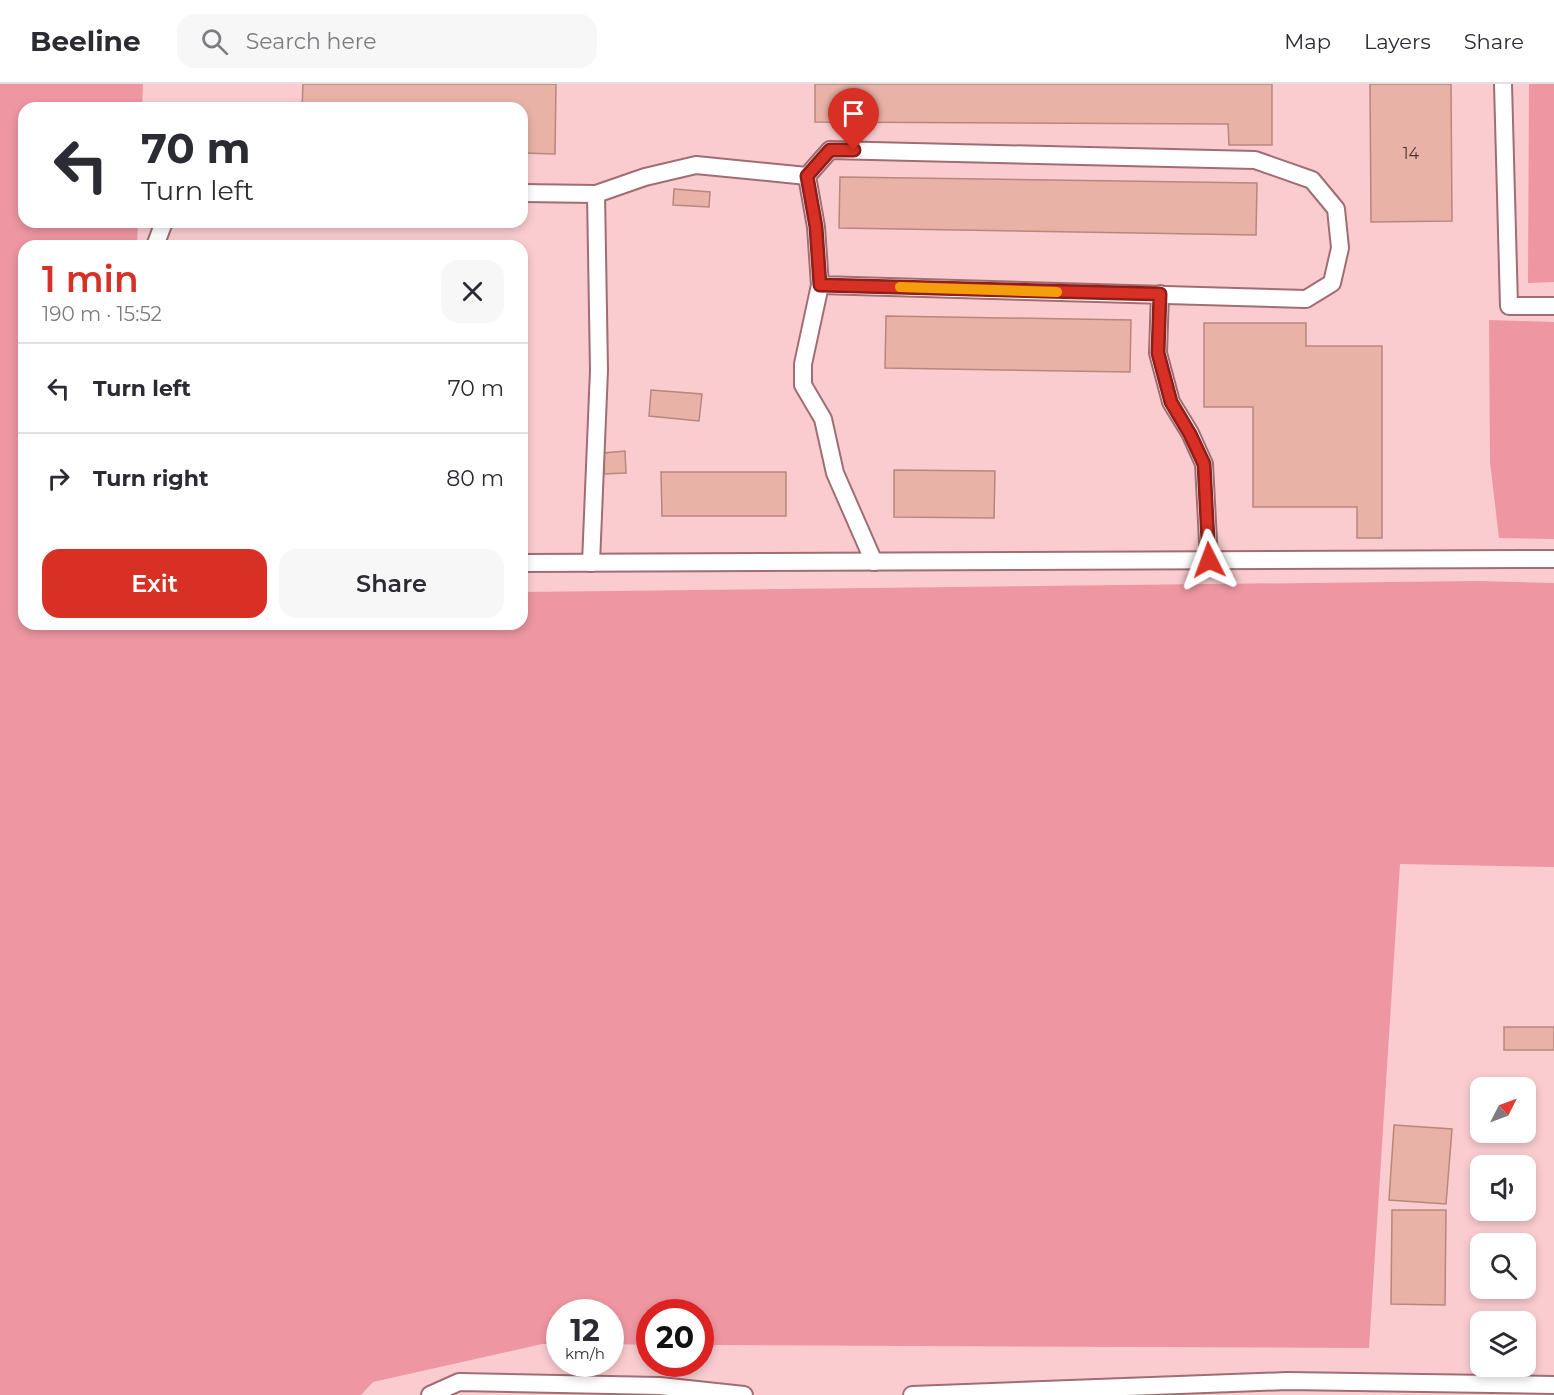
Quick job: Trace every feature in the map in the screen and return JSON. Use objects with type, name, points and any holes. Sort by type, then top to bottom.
[{"type":"lane","points":[[1503,84],[1509,306],[1554,306]]},
{"type":"lane","points":[[807,176],[830,150],[1255,160],[1312,180],[1336,209],[1340,248],[1332,283],[1306,299],[820,285]]},
{"type":"lane","points":[[528,193],[596,194],[645,177],[696,165],[807,176]]},
{"type":"lane","points":[[807,176],[816,227],[820,285],[803,364],[803,385],[823,418],[836,473],[874,562]]},
{"type":"lane","points":[[591,563],[599,370],[596,194]]},
{"type":"lane","points":[[1160,294],[1158,353],[1171,402],[1204,464],[1209,560]]},
{"type":"lane","points":[[528,563],[1554,559]]},
{"type":"lane","points":[[912,1395],[1287,1381],[1554,1385]]},
{"type":"lane","points":[[430,1395],[459,1382],[744,1395]]},
{"type":"shaded area","points":[[0,84],[143,84],[142,102],[18,102],[18,228],[138,228],[137,240],[18,240],[18,630],[528,630],[528,592],[1478,581],[1554,583],[1554,867],[1400,864],[1369,1348],[714,1345],[714,1299],[636,1299],[636,1345],[624,1344],[624,1299],[546,1299],[546,1344],[373,1382],[361,1395],[0,1395]]},
{"type":"shaded area","points":[[1529,84],[1554,84],[1554,282],[1528,283]]},
{"type":"shaded area","points":[[1489,320],[1554,322],[1554,539],[1499,538],[1490,462]]},
{"type":"building","points":[[303,84],[556,84],[555,154],[528,153],[528,102],[302,102]]},
{"type":"building","points":[[815,84],[1272,84],[1272,145],[1229,145],[1228,124],[815,122]]},
{"type":"building","points":[[1370,84],[1451,84],[1452,221],[1371,222]]},
{"type":"building","points":[[840,177],[1257,183],[1256,235],[839,228]]},
{"type":"building","points":[[674,189],[710,192],[709,207],[673,205]]},
{"type":"building","points":[[886,316],[1131,320],[1130,372],[885,368]]},
{"type":"building","points":[[1204,323],[1306,323],[1306,346],[1382,346],[1382,538],[1357,538],[1357,507],[1253,507],[1253,407],[1204,407]]},
{"type":"building","points":[[651,390],[702,394],[699,421],[649,416]]},
{"type":"building","points":[[625,451],[626,473],[604,474],[603,453]]},
{"type":"building","points":[[894,470],[995,471],[994,518],[894,517]]},
{"type":"building","points":[[661,472],[786,472],[786,516],[662,516]]},
{"type":"building","points":[[1504,1027],[1554,1027],[1554,1050],[1504,1050]]},
{"type":"building","points":[[1394,1125],[1452,1129],[1446,1204],[1389,1200]]},
{"type":"building","points":[[1392,1210],[1446,1210],[1445,1305],[1391,1304]]},
{"type":"slow traffic","points":[[900,287],[1057,292]]},
{"type":"route","points":[[854,150],[830,150],[807,176],[816,227],[820,285],[1160,294],[1158,353],[1171,402],[1204,464],[1209,560]]}]
